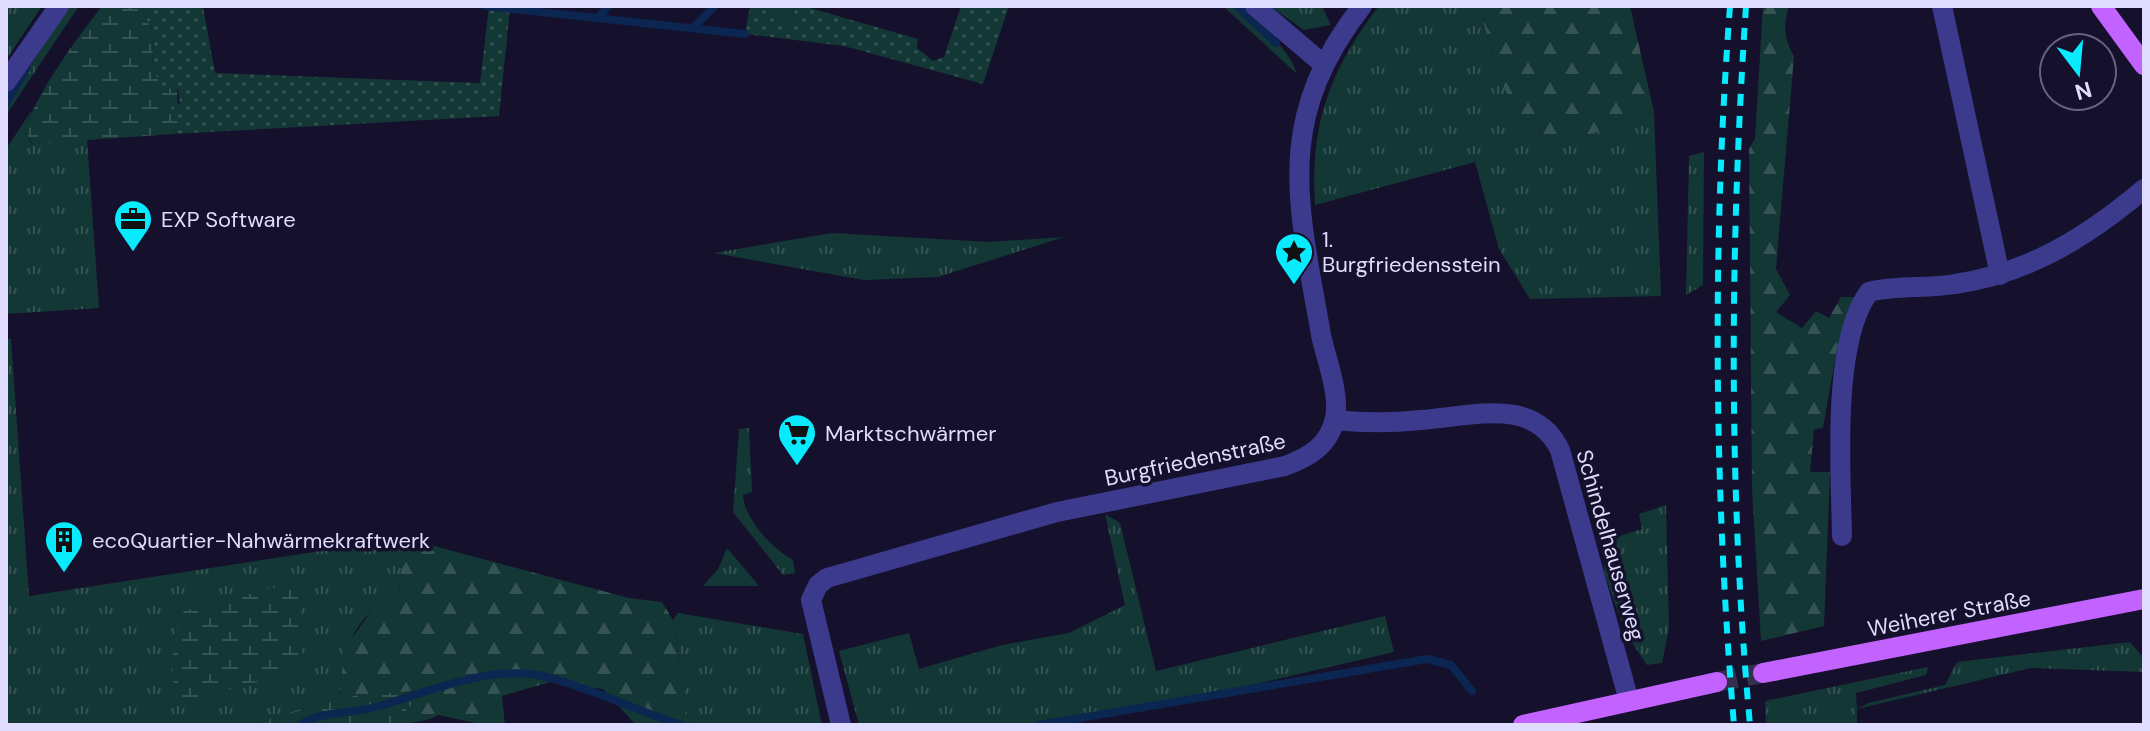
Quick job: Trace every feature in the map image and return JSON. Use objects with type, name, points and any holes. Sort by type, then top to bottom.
[{"type":"main road","points":[[2101,6],[2144,65]]},
{"type":"main road","name":"Weiherer Straße","points":[[1763,673],[2144,599]]},
{"type":"main road","points":[[1523,725],[1717,682]]},
{"type":"street","points":[[6,82],[59,6]]},
{"type":"street","points":[[1255,6],[1323,64]]},
{"type":"street","points":[[1335,420],[1334,397],[1298,189],[1305,114],[1332,45],[1362,6]]},
{"type":"street","points":[[1942,6],[2000,275]]},
{"type":"street","points":[[1842,536],[1843,393],[1849,351],[1864,299],[1878,290],[1935,287],[2000,275],[2070,245],[2144,189]]},
{"type":"street","name":"Schindelhauserweg","points":[[1335,420],[1390,423],[1503,413],[1531,419],[1546,429],[1560,450],[1629,701]]},
{"type":"street","name":"Burgfriedenstraße","points":[[841,725],[811,600],[821,582],[1057,512],[1285,466],[1316,452],[1335,420]]},
{"type":"green space","points":[[6,6],[42,6],[6,60]]},
{"type":"green space","points":[[69,6],[79,6],[6,115],[6,103]]},
{"type":"green space","points":[[102,6],[141,6],[154,36],[152,63],[177,88],[179,126],[173,134],[33,144],[24,130],[40,97]]},
{"type":"green space","points":[[141,6],[203,6],[215,73],[480,83],[489,6],[510,9],[499,116],[173,134],[179,126],[171,107],[180,103],[178,89],[161,88],[152,63],[154,36]]},
{"type":"green space","points":[[750,6],[761,6],[781,25],[793,21],[795,13],[790,11],[791,6],[803,6],[918,39],[917,48],[933,61],[944,57],[961,6],[1009,6],[983,84],[844,46],[745,34]]},
{"type":"green space","points":[[761,6],[791,6],[790,11],[795,13],[793,22],[781,25]]},
{"type":"green space","points":[[1223,6],[1237,6],[1263,28],[1287,54],[1297,74]]},
{"type":"green space","points":[[1270,6],[1322,6],[1331,25],[1304,30]]},
{"type":"green space","points":[[1379,6],[1479,6],[1498,75],[1523,125],[1560,145],[1654,112],[1661,296],[1530,299],[1499,249],[1475,162],[1315,205],[1316,148],[1327,99],[1348,53]]},
{"type":"green space","points":[[1479,6],[1630,6],[1654,112],[1560,145],[1522,125],[1498,75]]},
{"type":"green space","points":[[1763,6],[1789,6],[1786,32],[1794,56],[1776,269],[1790,295],[1776,312],[1802,328],[1816,311],[1829,318],[1841,297],[1857,297],[1837,349],[1823,428],[1814,429],[1810,472],[1830,472],[1824,626],[1761,641],[1752,488],[1749,149],[1755,138]]},
{"type":"green space","points":[[32,110],[24,130],[32,144],[87,139],[99,308],[6,314],[6,149]]},
{"type":"green space","points":[[1704,152],[1703,285],[1686,295],[1689,156]]},
{"type":"green space","points":[[832,233],[990,242],[1064,237],[938,277],[864,280],[714,253]]},
{"type":"green space","points":[[6,339],[11,339],[29,596],[404,538],[399,591],[370,613],[353,635],[340,697],[250,725],[6,725]]},
{"type":"green space","points":[[749,428],[752,492],[743,495],[745,504],[760,532],[793,560],[795,573],[783,575],[733,512],[739,429]]},
{"type":"green space","points":[[1666,505],[1669,628],[1662,663],[1647,665],[1625,632],[1604,572],[1607,540],[1642,529],[1639,514]]},
{"type":"green space","points":[[1105,514],[1120,523],[1156,671],[1385,616],[1394,652],[1195,698],[1039,725],[859,725],[839,651],[909,633],[919,669],[1002,645],[1069,633],[1125,605]]},
{"type":"green space","points":[[404,538],[629,598],[662,602],[673,620],[689,725],[636,725],[603,689],[550,682],[502,696],[505,725],[485,725],[438,715],[425,720],[378,725],[250,725],[340,697],[344,649],[375,606],[399,591]]},
{"type":"green space","points":[[727,548],[759,586],[703,586],[718,569]]},
{"type":"green space","points":[[292,583],[298,585],[303,664],[296,672],[180,702],[172,670],[176,631],[184,611]]},
{"type":"green space","points":[[678,613],[803,634],[822,725],[689,725],[673,620]]},
{"type":"green space","points":[[2130,642],[2144,658],[2144,672],[2031,668],[1857,709],[1868,703],[1945,685],[1957,662]]},
{"type":"green space","points":[[1928,667],[1926,675],[1856,693],[1857,725],[1766,725],[1765,701]]},
{"type":"green space","points":[[412,691],[415,700],[393,725],[249,725],[354,696]]},
{"type":"waterway","points":[[485,6],[745,34]]},
{"type":"waterway","points":[[597,18],[609,6]]},
{"type":"waterway","points":[[1237,6],[1276,43]]},
{"type":"waterway","points":[[693,28],[713,8]]},
{"type":"waterway","points":[[6,103],[26,69]]},
{"type":"waterway","points":[[1039,725],[1427,659],[1451,665],[1472,691]]},
{"type":"waterway","points":[[300,725],[318,717],[376,707],[458,682],[523,673],[577,686],[681,725]]},
{"type":"tunnel","points":[[1717,682],[1763,673]]},
{"type":"railway","points":[[1730,6],[1720,185],[1718,366],[1722,546],[1734,725]]},
{"type":"railway","points":[[1746,6],[1737,185],[1734,366],[1738,546],[1750,725]]},
{"type":"place","name":"EXP Software","points":[[133,253]]},
{"type":"place","name":"1. Burgfriedensstein","points":[[1294,286]]},
{"type":"place","name":"Marktschwärmer","points":[[797,467]]},
{"type":"place","name":"ecoQuartier-Nahwärmekraftwerk","points":[[64,574]]}]
